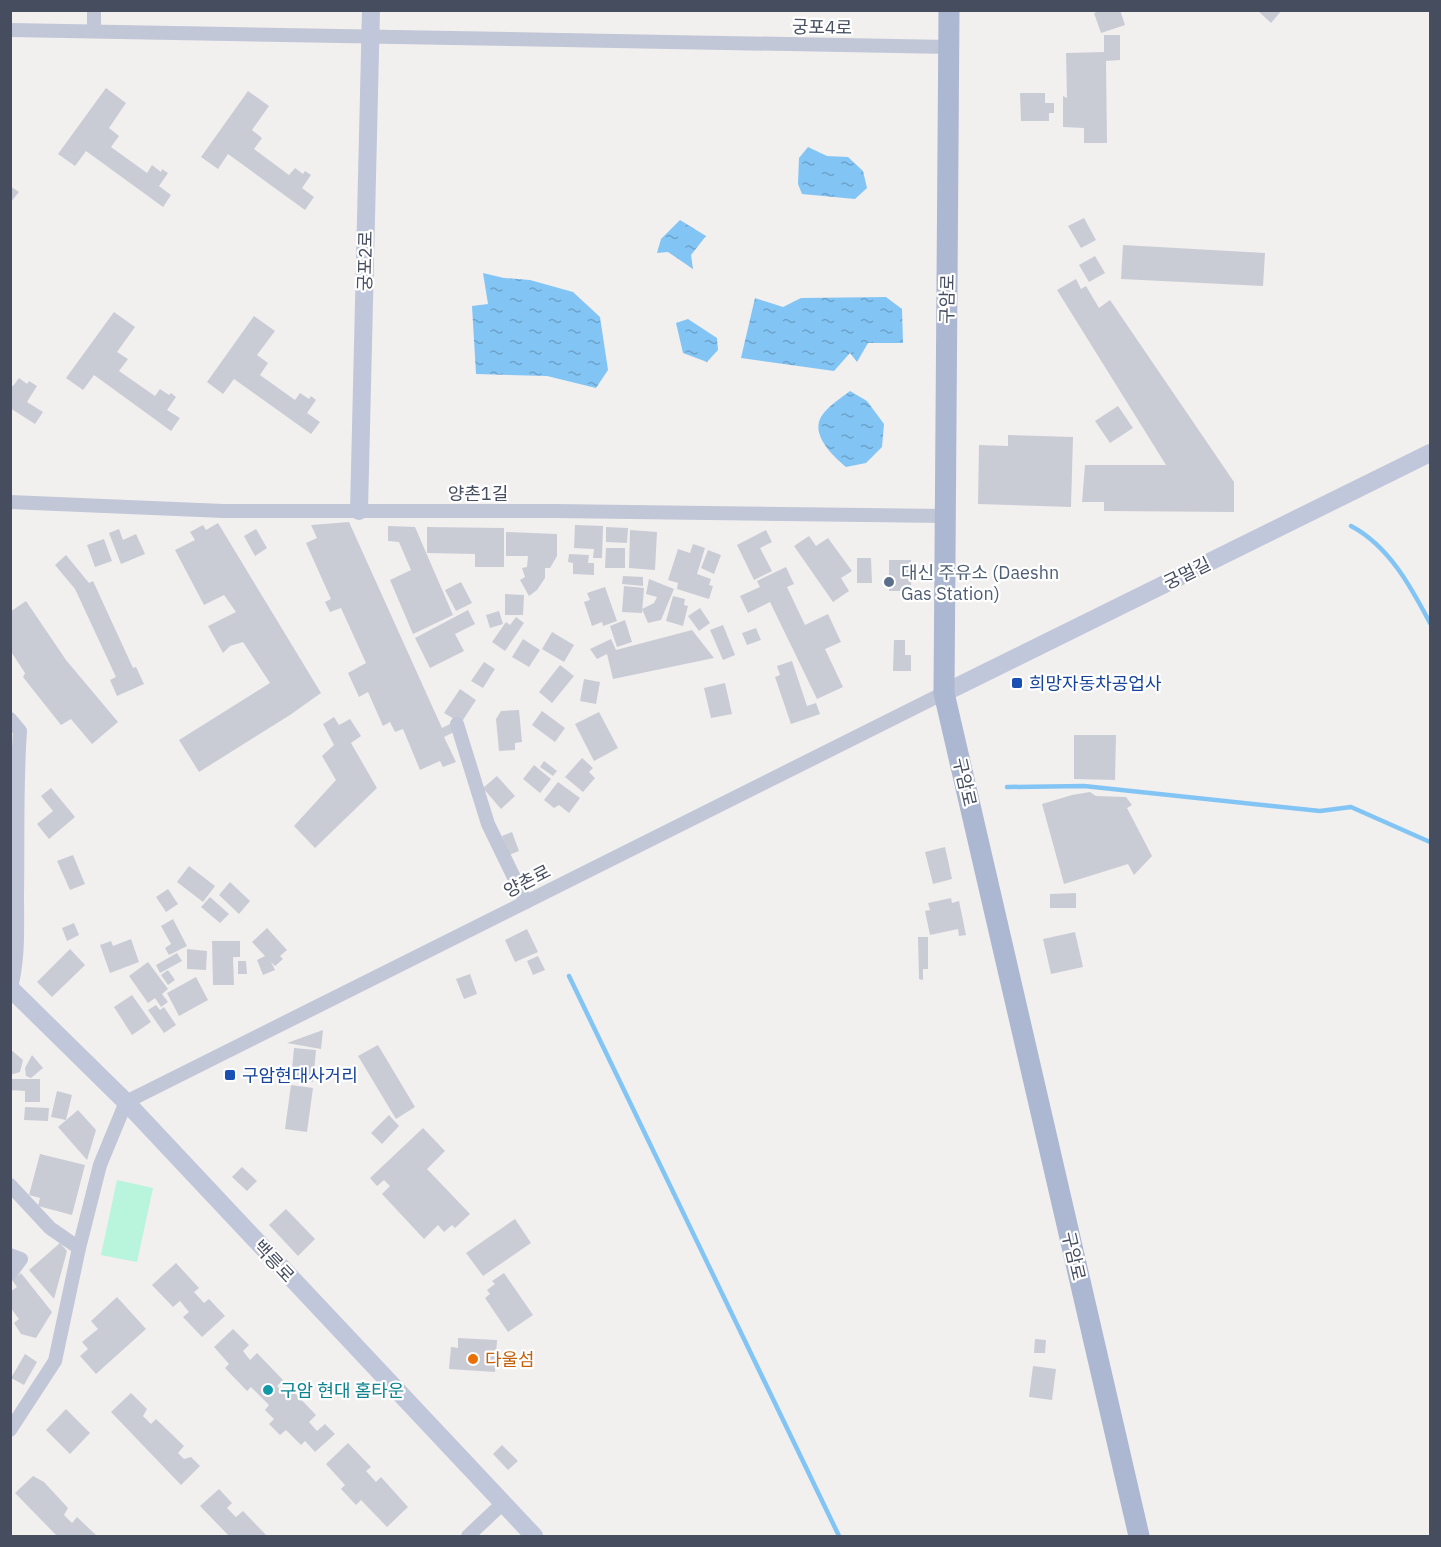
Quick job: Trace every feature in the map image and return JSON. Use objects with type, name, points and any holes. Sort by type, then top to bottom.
[{"type":"main road","name":"구암로","points":[[949,10],[944,693],[1139,1536]]},
{"type":"street","points":[[94,10],[94,30]]},
{"type":"street","name":"궁포2로","points":[[359,511],[371,10]]},
{"type":"street","name":"궁포4로","points":[[10,30],[950,47]]},
{"type":"street","name":"궁멀길","points":[[944,693],[1431,453]]},
{"type":"street","name":"양촌1길","points":[[10,502],[223,511],[567,511],[946,516]]},
{"type":"street","name":"양촌로","points":[[126,1102],[944,693]]},
{"type":"street","points":[[10,719],[20,731],[17,773],[17,925],[11,990]]},
{"type":"street","points":[[457,724],[488,824],[526,902]]},
{"type":"street","name":"백릉로","points":[[11,990],[126,1102],[534,1536]]},
{"type":"street","points":[[10,1430],[55,1361],[79,1248],[100,1166],[126,1102]]},
{"type":"street","points":[[10,1185],[50,1228],[79,1248]]},
{"type":"street","points":[[10,1256],[21,1259],[10,1274]]},
{"type":"street","points":[[468,1536],[502,1504]]},
{"type":"green space","points":[[117,1180],[153,1188],[137,1262],[101,1255]]},
{"type":"water","points":[[808,147],[827,156],[848,157],[863,171],[867,188],[855,199],[802,194],[798,184],[799,158]]},
{"type":"water","points":[[680,220],[706,236],[691,255],[693,269],[668,252],[657,253],[661,239]]},
{"type":"water","points":[[483,273],[504,278],[530,280],[573,292],[600,317],[608,370],[596,388],[547,376],[476,374],[472,306],[488,304]]},
{"type":"water","points":[[886,297],[902,309],[903,343],[868,343],[857,362],[850,353],[834,371],[741,358],[755,298],[783,307],[801,298]]},
{"type":"water","points":[[688,319],[717,338],[718,350],[707,362],[683,353],[676,323]]},
{"type":"water","points":[[850,391],[867,401],[884,424],[882,447],[866,463],[846,467],[829,450],[818,429],[823,414]]},
{"type":"building","points":[[1102,10],[1120,10],[1125,25],[1101,33],[1094,13]]},
{"type":"building","points":[[1257,10],[1282,10],[1271,23]]},
{"type":"building","points":[[1104,35],[1120,35],[1120,60],[1106,61],[1107,143],[1084,143],[1084,128],[1063,127],[1063,96],[1067,98],[1066,53],[1104,52]]},
{"type":"building","points":[[106,88],[126,103],[109,128],[119,136],[111,147],[147,173],[152,165],[161,172],[162,169],[168,173],[159,186],[171,195],[163,207],[86,151],[75,166],[58,154]]},
{"type":"building","points":[[248,91],[269,106],[252,130],[262,138],[254,149],[289,175],[295,168],[303,174],[305,171],[311,175],[302,188],[314,197],[305,210],[228,154],[218,169],[201,157]]},
{"type":"building","points":[[1020,93],[1045,93],[1045,103],[1054,103],[1054,113],[1049,113],[1049,121],[1021,121]]},
{"type":"building","points":[[10,186],[19,192],[10,203]]},
{"type":"building","points":[[1084,218],[1096,240],[1081,248],[1068,226]]},
{"type":"building","points":[[1123,245],[1265,253],[1263,286],[1121,279]]},
{"type":"building","points":[[1095,256],[1105,273],[1089,282],[1079,265]]},
{"type":"building","points":[[1076,279],[1081,289],[1086,286],[1099,308],[1110,300],[1234,482],[1234,512],[1104,511],[1104,502],[1082,502],[1085,465],[1166,465],[1057,290]]},
{"type":"building","points":[[114,312],[135,327],[117,352],[128,359],[119,371],[155,396],[160,389],[176,397],[167,410],[180,418],[171,431],[94,375],[83,390],[66,378]]},
{"type":"building","points":[[254,316],[275,331],[257,355],[268,363],[260,375],[295,400],[300,393],[309,399],[311,396],[316,400],[307,413],[320,422],[311,434],[234,379],[223,394],[207,382]]},
{"type":"building","points":[[19,378],[27,384],[29,381],[37,386],[27,402],[43,412],[35,424],[10,408],[10,385],[13,386]]},
{"type":"building","points":[[1118,406],[1133,428],[1110,443],[1095,421]]},
{"type":"building","points":[[1008,435],[1073,437],[1071,507],[978,504],[979,445],[1008,446]]},
{"type":"building","points":[[349,522],[442,728],[450,724],[454,732],[444,737],[456,762],[443,767],[440,761],[420,770],[403,729],[395,732],[390,722],[383,726],[368,692],[359,697],[348,673],[366,663],[341,608],[330,612],[325,602],[331,599],[306,543],[317,538],[311,525]]},
{"type":"building","points":[[218,523],[321,693],[199,772],[179,740],[270,683],[243,642],[230,646],[223,653],[208,626],[236,612],[224,595],[204,605],[175,550],[195,540],[190,532],[203,525],[206,530]]},
{"type":"building","points":[[575,525],[603,526],[602,558],[593,558],[594,549],[574,548]]},
{"type":"building","points":[[388,526],[415,527],[453,615],[413,634],[390,580],[411,570],[399,542],[388,541]]},
{"type":"building","points":[[427,527],[504,528],[504,567],[475,567],[475,554],[427,553]]},
{"type":"building","points":[[606,527],[628,528],[627,543],[606,542]]},
{"type":"building","points":[[119,529],[123,540],[136,534],[145,554],[121,564],[109,533]]},
{"type":"building","points":[[256,529],[267,548],[255,556],[244,536]]},
{"type":"building","points":[[630,530],[657,532],[655,570],[629,568]]},
{"type":"building","points":[[766,530],[772,542],[760,548],[772,571],[754,580],[737,545]]},
{"type":"building","points":[[506,532],[557,534],[557,556],[550,568],[545,568],[545,578],[537,590],[529,596],[520,580],[525,577],[522,568],[527,567],[528,556],[506,556]]},
{"type":"building","points":[[809,536],[816,546],[828,538],[852,571],[841,578],[849,591],[833,602],[794,546]]},
{"type":"building","points":[[104,539],[112,561],[95,567],[87,545]]},
{"type":"building","points":[[693,544],[705,548],[697,574],[711,579],[709,585],[713,586],[709,599],[677,589],[678,583],[668,580],[678,549],[690,553]]},
{"type":"building","points":[[606,548],[625,548],[625,568],[605,568]]},
{"type":"building","points":[[708,550],[721,555],[714,574],[701,568]]},
{"type":"building","points":[[569,554],[589,555],[588,563],[594,563],[594,575],[573,574],[573,563],[568,562]]},
{"type":"building","points":[[66,555],[89,583],[93,581],[133,668],[136,667],[144,684],[117,696],[110,680],[116,677],[75,589],[55,565]]},
{"type":"building","points":[[857,558],[871,558],[872,583],[857,583]]},
{"type":"building","points":[[889,560],[911,560],[911,591],[889,591]]},
{"type":"building","points":[[786,567],[794,584],[787,587],[805,625],[828,614],[841,642],[825,649],[843,687],[817,699],[770,602],[748,613],[740,596],[760,587],[757,581]]},
{"type":"building","points":[[623,576],[643,577],[643,586],[622,584]]},
{"type":"building","points":[[649,579],[674,589],[661,620],[648,623],[642,609],[654,603],[657,597],[646,594]]},
{"type":"building","points":[[461,582],[472,603],[456,611],[445,590]]},
{"type":"building","points":[[624,586],[644,588],[642,613],[622,612]]},
{"type":"building","points":[[605,587],[617,621],[603,626],[602,622],[592,626],[584,602],[590,600],[587,593]]},
{"type":"building","points":[[505,594],[524,595],[523,615],[505,615]]},
{"type":"building","points":[[673,596],[685,599],[684,605],[688,606],[683,626],[666,621]]},
{"type":"building","points":[[26,601],[66,660],[118,722],[92,744],[71,719],[61,725],[23,677],[25,673],[10,650],[10,612]]},
{"type":"building","points":[[700,608],[710,623],[699,631],[688,616]]},
{"type":"building","points":[[468,610],[475,624],[455,634],[464,651],[430,668],[415,638]]},
{"type":"building","points":[[499,611],[503,624],[490,628],[486,615]]},
{"type":"building","points":[[516,617],[524,623],[505,651],[492,642],[506,622],[510,625]]},
{"type":"building","points":[[625,620],[632,642],[617,647],[610,626]]},
{"type":"building","points":[[723,625],[735,655],[723,660],[710,630]]},
{"type":"building","points":[[756,628],[761,640],[747,645],[742,633]]},
{"type":"building","points":[[692,630],[714,658],[613,679],[607,654],[597,659],[590,649],[611,639],[616,650]]},
{"type":"building","points":[[552,632],[574,645],[564,662],[542,649]]},
{"type":"building","points":[[523,639],[540,650],[529,667],[512,657]]},
{"type":"building","points":[[894,640],[905,640],[905,655],[911,655],[911,671],[893,671]]},
{"type":"building","points":[[792,661],[807,706],[816,703],[820,714],[791,724],[775,677],[780,675],[777,666]]},
{"type":"building","points":[[484,662],[495,669],[483,688],[471,681]]},
{"type":"building","points":[[560,665],[574,676],[552,703],[539,692]]},
{"type":"building","points":[[584,679],[600,682],[596,704],[580,701]]},
{"type":"building","points":[[725,683],[732,714],[711,718],[704,688]]},
{"type":"building","points":[[460,689],[476,700],[461,723],[444,713]]},
{"type":"building","points":[[519,710],[522,742],[515,743],[515,750],[499,751],[496,719],[501,711]]},
{"type":"building","points":[[542,711],[565,728],[555,742],[532,725]]},
{"type":"building","points":[[599,712],[618,748],[594,761],[575,724]]},
{"type":"building","points":[[334,717],[339,725],[350,719],[361,736],[351,743],[377,788],[315,848],[294,826],[336,780],[322,756],[334,745],[323,724]]},
{"type":"building","points":[[1074,735],[1116,735],[1115,780],[1074,779]]},
{"type":"building","points":[[582,758],[593,768],[589,772],[595,778],[583,792],[565,777]]},
{"type":"building","points":[[544,761],[557,771],[553,776],[540,767]]},
{"type":"building","points":[[534,765],[551,779],[540,793],[523,779]]},
{"type":"building","points":[[497,776],[515,796],[501,809],[483,788]]},
{"type":"building","points":[[558,782],[580,798],[569,813],[559,805],[554,808],[544,800]]},
{"type":"building","points":[[51,788],[75,817],[49,839],[37,824],[53,811],[41,796]]},
{"type":"building","points":[[1090,792],[1096,796],[1126,797],[1132,805],[1127,808],[1152,856],[1134,875],[1128,864],[1064,884],[1042,804]]},
{"type":"building","points":[[512,832],[519,851],[509,855],[502,836]]},
{"type":"building","points":[[945,847],[952,879],[933,884],[925,852]]},
{"type":"building","points":[[73,855],[85,884],[70,890],[57,861]]},
{"type":"building","points":[[189,866],[215,886],[203,902],[177,882]]},
{"type":"building","points":[[230,882],[250,901],[239,914],[219,895]]},
{"type":"building","points":[[168,889],[178,904],[166,912],[156,897]]},
{"type":"building","points":[[1076,893],[1076,908],[1050,908],[1050,894]]},
{"type":"building","points":[[210,897],[229,914],[220,923],[201,907]]},
{"type":"building","points":[[951,898],[952,903],[959,901],[966,935],[959,936],[958,929],[930,935],[925,911],[930,910],[928,903]]},
{"type":"building","points":[[173,919],[187,946],[169,955],[165,948],[171,944],[161,926]]},
{"type":"building","points":[[74,923],[79,935],[67,941],[62,928]]},
{"type":"building","points":[[267,928],[287,950],[280,956],[283,959],[275,966],[271,962],[275,970],[263,975],[257,960],[265,956],[252,942]]},
{"type":"building","points":[[527,929],[538,952],[515,962],[505,940]]},
{"type":"building","points":[[1075,932],[1083,967],[1051,974],[1043,939]]},
{"type":"building","points":[[918,937],[928,937],[928,969],[923,969],[923,980],[919,979]]},
{"type":"building","points":[[131,939],[139,962],[110,973],[100,945],[111,941],[113,946]]},
{"type":"building","points":[[212,941],[240,941],[240,957],[233,957],[234,985],[213,985]]},
{"type":"building","points":[[70,949],[85,965],[52,997],[37,982]]},
{"type":"building","points":[[187,949],[207,951],[206,970],[187,969]]},
{"type":"building","points":[[177,953],[182,961],[160,973],[156,965]]},
{"type":"building","points":[[538,956],[545,970],[533,975],[527,961]]},
{"type":"building","points":[[238,961],[246,961],[247,974],[238,974]]},
{"type":"building","points":[[148,962],[168,989],[162,994],[168,1002],[161,1007],[155,998],[148,1003],[129,976]]},
{"type":"building","points":[[168,970],[175,980],[168,985],[161,975]]},
{"type":"building","points":[[470,974],[477,994],[464,999],[456,979]]},
{"type":"building","points":[[196,977],[208,1000],[179,1016],[167,993]]},
{"type":"building","points":[[132,995],[151,1022],[132,1035],[114,1007]]},
{"type":"building","points":[[156,1005],[160,1010],[164,1007],[176,1025],[164,1033],[148,1010]]},
{"type":"building","points":[[323,1030],[321,1049],[287,1043]]},
{"type":"building","points":[[378,1045],[415,1107],[396,1119],[358,1056]]},
{"type":"building","points":[[294,1048],[316,1050],[313,1082],[291,1080]]},
{"type":"building","points":[[10,1049],[23,1060],[20,1072],[10,1075]]},
{"type":"building","points":[[32,1055],[43,1068],[31,1078],[26,1076],[25,1068]]},
{"type":"building","points":[[10,1079],[40,1079],[40,1102],[25,1102],[25,1091],[10,1090]]},
{"type":"building","points":[[291,1085],[313,1088],[307,1132],[285,1129]]},
{"type":"building","points":[[57,1091],[72,1095],[66,1120],[51,1117]]},
{"type":"building","points":[[25,1107],[49,1108],[48,1121],[24,1120]]},
{"type":"building","points":[[78,1110],[96,1130],[87,1160],[58,1127]]},
{"type":"building","points":[[389,1115],[399,1126],[382,1144],[371,1133]]},
{"type":"building","points":[[423,1128],[445,1151],[427,1169],[470,1214],[455,1228],[452,1225],[444,1232],[438,1225],[424,1239],[382,1194],[390,1186],[384,1180],[377,1186],[370,1178]]},
{"type":"building","points":[[40,1154],[85,1165],[72,1215],[38,1206],[40,1198],[29,1195]]},
{"type":"building","points":[[242,1167],[257,1181],[247,1191],[232,1177]]},
{"type":"building","points":[[286,1209],[315,1239],[298,1256],[269,1225]]},
{"type":"building","points":[[515,1219],[531,1243],[483,1276],[466,1253]]},
{"type":"building","points":[[60,1243],[67,1251],[54,1299],[29,1270]]},
{"type":"building","points":[[176,1263],[199,1288],[194,1292],[204,1303],[209,1299],[225,1316],[202,1337],[183,1317],[189,1312],[180,1301],[173,1307],[152,1285]]},
{"type":"building","points":[[21,1273],[52,1312],[36,1338],[21,1334],[14,1323],[19,1319],[10,1307],[10,1292],[17,1287],[12,1280]]},
{"type":"building","points":[[504,1273],[533,1315],[508,1332],[485,1298],[490,1294],[487,1290],[495,1284],[492,1281]]},
{"type":"building","points":[[117,1297],[146,1329],[96,1374],[80,1356],[88,1349],[82,1342],[98,1329],[91,1321]]},
{"type":"building","name":"구암 현대 홈타운","points":[[233,1329],[249,1345],[243,1351],[250,1360],[257,1353],[283,1380],[277,1386],[286,1396],[292,1390],[316,1415],[309,1422],[317,1431],[325,1424],[335,1434],[315,1452],[305,1441],[301,1445],[286,1430],[280,1435],[269,1424],[274,1419],[265,1410],[269,1405],[251,1387],[247,1391],[225,1368],[229,1364],[214,1347]]},
{"type":"building","name":"다울섬","points":[[458,1338],[497,1340],[495,1372],[449,1369],[451,1347],[458,1348]]},
{"type":"building","points":[[1035,1339],[1046,1340],[1045,1353],[1034,1353]]},
{"type":"building","points":[[25,1354],[37,1362],[24,1385],[11,1378]]},
{"type":"building","points":[[1033,1366],[1056,1369],[1052,1400],[1029,1397]]},
{"type":"building","points":[[131,1393],[147,1409],[143,1416],[151,1424],[156,1419],[184,1446],[178,1453],[184,1459],[191,1457],[200,1466],[181,1485],[111,1412]]},
{"type":"building","points":[[66,1409],[90,1433],[70,1454],[46,1430]]},
{"type":"building","points":[[348,1443],[371,1467],[366,1471],[376,1482],[381,1477],[408,1507],[387,1527],[361,1500],[356,1505],[341,1489],[345,1485],[326,1464]]},
{"type":"building","points":[[502,1445],[518,1461],[508,1470],[493,1454]]},
{"type":"building","points":[[33,1476],[44,1482],[68,1508],[64,1515],[72,1523],[77,1517],[97,1536],[57,1536],[15,1493]]},
{"type":"building","points":[[219,1489],[232,1503],[227,1508],[236,1517],[243,1511],[267,1536],[229,1536],[200,1506]]},
{"type":"waterway","points":[[1351,526],[1365,534],[1388,556],[1407,582],[1430,623]]},
{"type":"waterway","points":[[1007,787],[1084,786],[1320,811],[1351,807],[1430,842]]},
{"type":"waterway","points":[[569,976],[839,1536]]},
{"type":"place","name":"대신 주유소 (Daeshn Gas Station)","points":[[889,582]]},
{"type":"place","name":"희망자동차공업사","points":[[1017,683]]},
{"type":"place","name":"구암현대사거리","points":[[230,1075]]},
{"type":"place","name":"다울섬","points":[[473,1359]]},
{"type":"place","name":"구암 현대 홈타운","points":[[268,1390]]}]
